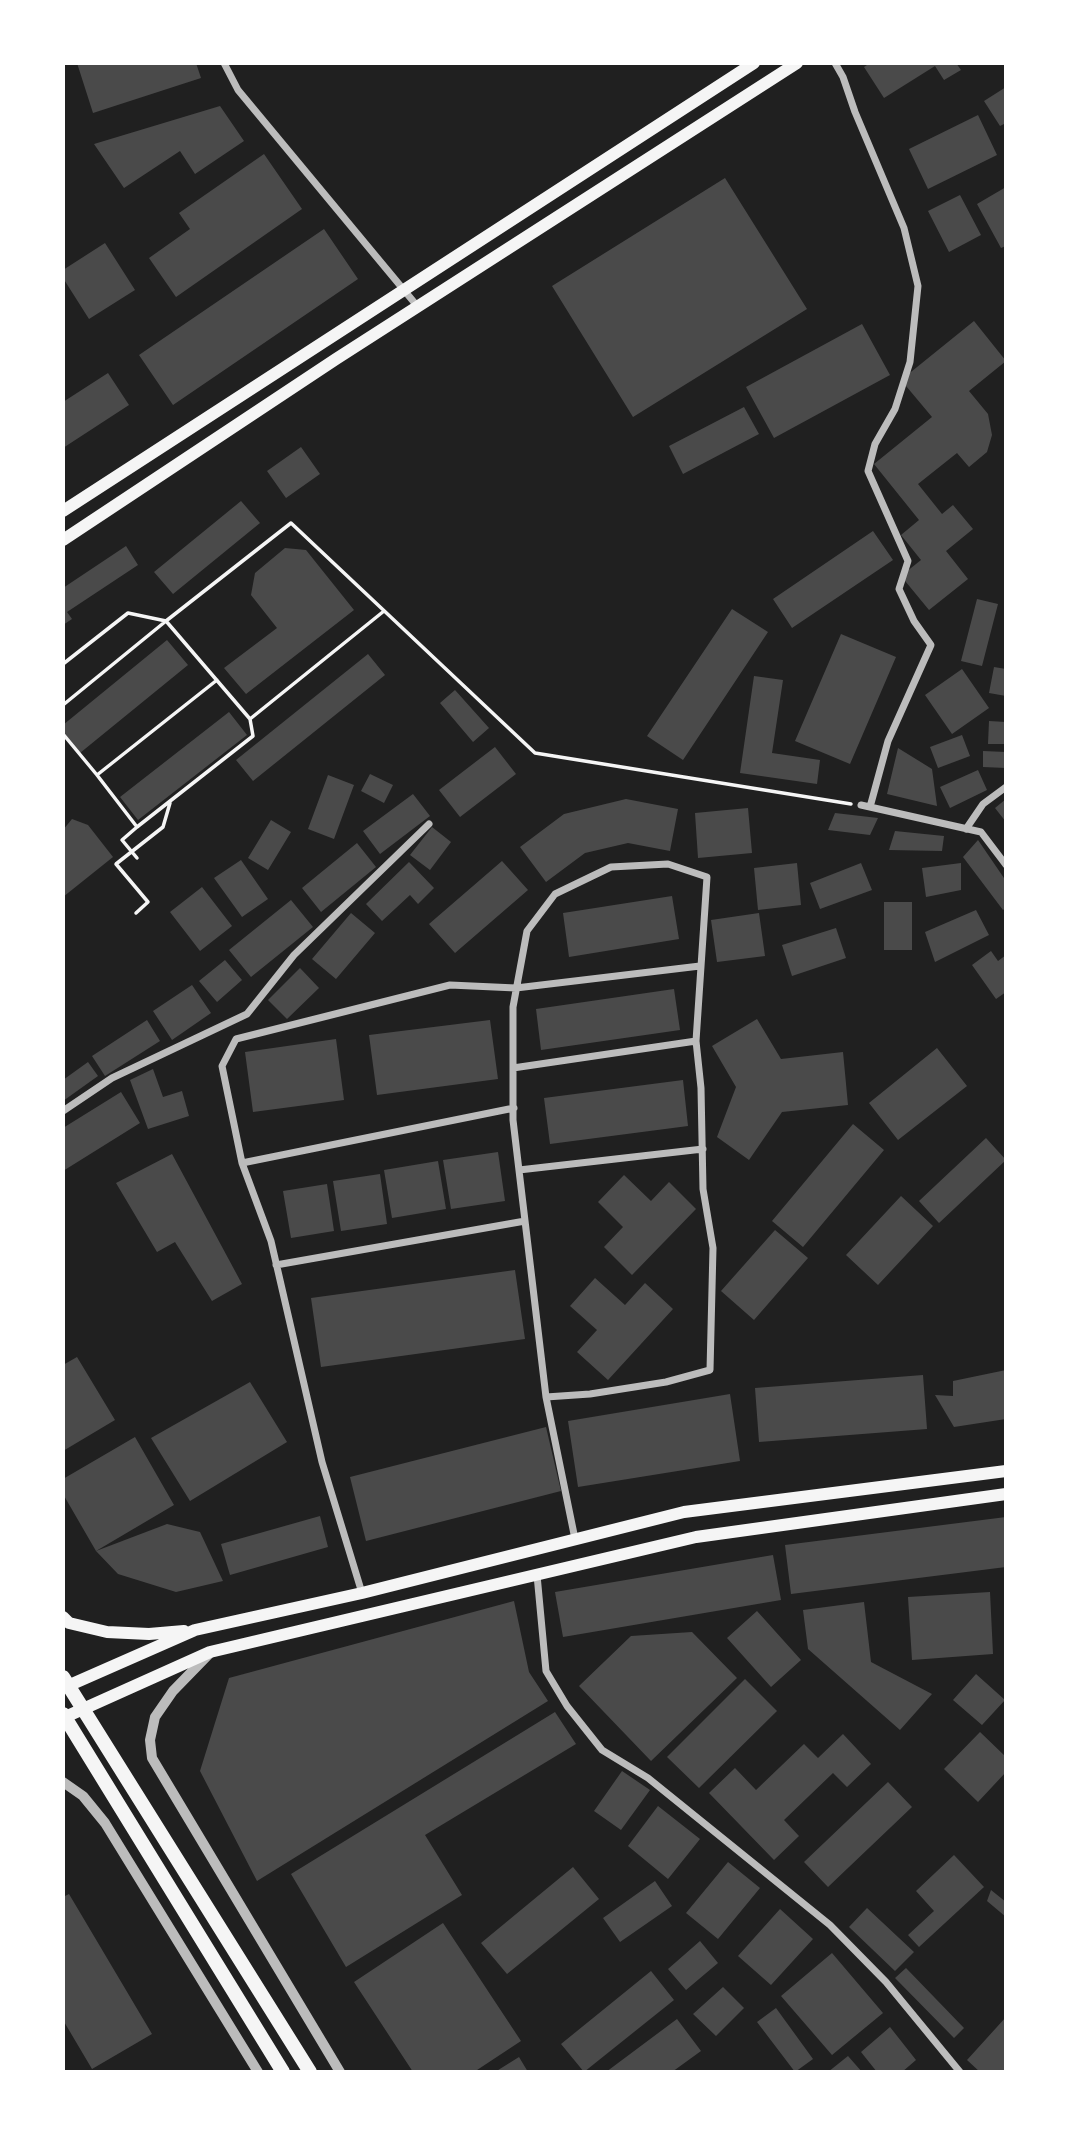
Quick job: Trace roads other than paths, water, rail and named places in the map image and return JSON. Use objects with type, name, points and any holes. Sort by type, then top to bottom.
[{"type":"main road","points":[[63,512],[754,63]]},
{"type":"main road","points":[[63,540],[797,63]]},
{"type":"main road","points":[[63,1617],[69,1623],[107,1632],[149,1634],[195,1630],[362,1592],[684,1512],[1006,1471]]},
{"type":"main road","points":[[283,2072],[64,1716],[210,1652],[696,1537],[1006,1494]]},
{"type":"main road","points":[[195,1630],[65,1683],[310,2072]]},
{"type":"street","points":[[224,63],[238,90],[418,307]]},
{"type":"street","points":[[835,63],[843,76],[904,228],[918,286],[910,362],[895,409],[874,444],[868,471],[908,561],[899,589],[914,621],[931,645],[888,741],[870,807]]},
{"type":"street","points":[[966,829],[983,804],[1006,787]]},
{"type":"street","points":[[861,805],[981,832],[1006,865]]},
{"type":"street","points":[[63,1111],[112,1079],[247,1014],[294,955],[429,824]]},
{"type":"street","points":[[546,1397],[590,1394],[666,1382],[710,1370],[713,1248],[703,1189],[696,1041],[707,877],[668,864],[611,867],[555,894],[527,931],[513,1007],[513,1108],[519,1170],[546,1397],[575,1539]]},
{"type":"street","points":[[362,1592],[319,1449],[271,1241],[242,1163],[222,1066],[236,1039],[450,985],[516,988],[700,966]]},
{"type":"street","points":[[513,1068],[696,1041]]},
{"type":"street","points":[[242,1163],[513,1108]]},
{"type":"street","points":[[519,1170],[702,1149]]},
{"type":"street","points":[[276,1265],[525,1221]]},
{"type":"street","points":[[537,1575],[546,1671],[567,1706],[602,1750],[648,1778],[830,1925],[886,1982],[960,2072]]},
{"type":"street","points":[[210,1652],[173,1691],[155,1717],[150,1740],[152,1758],[340,2072]]},
{"type":"street","points":[[63,1782],[83,1796],[105,1823],[258,2072]]}]
